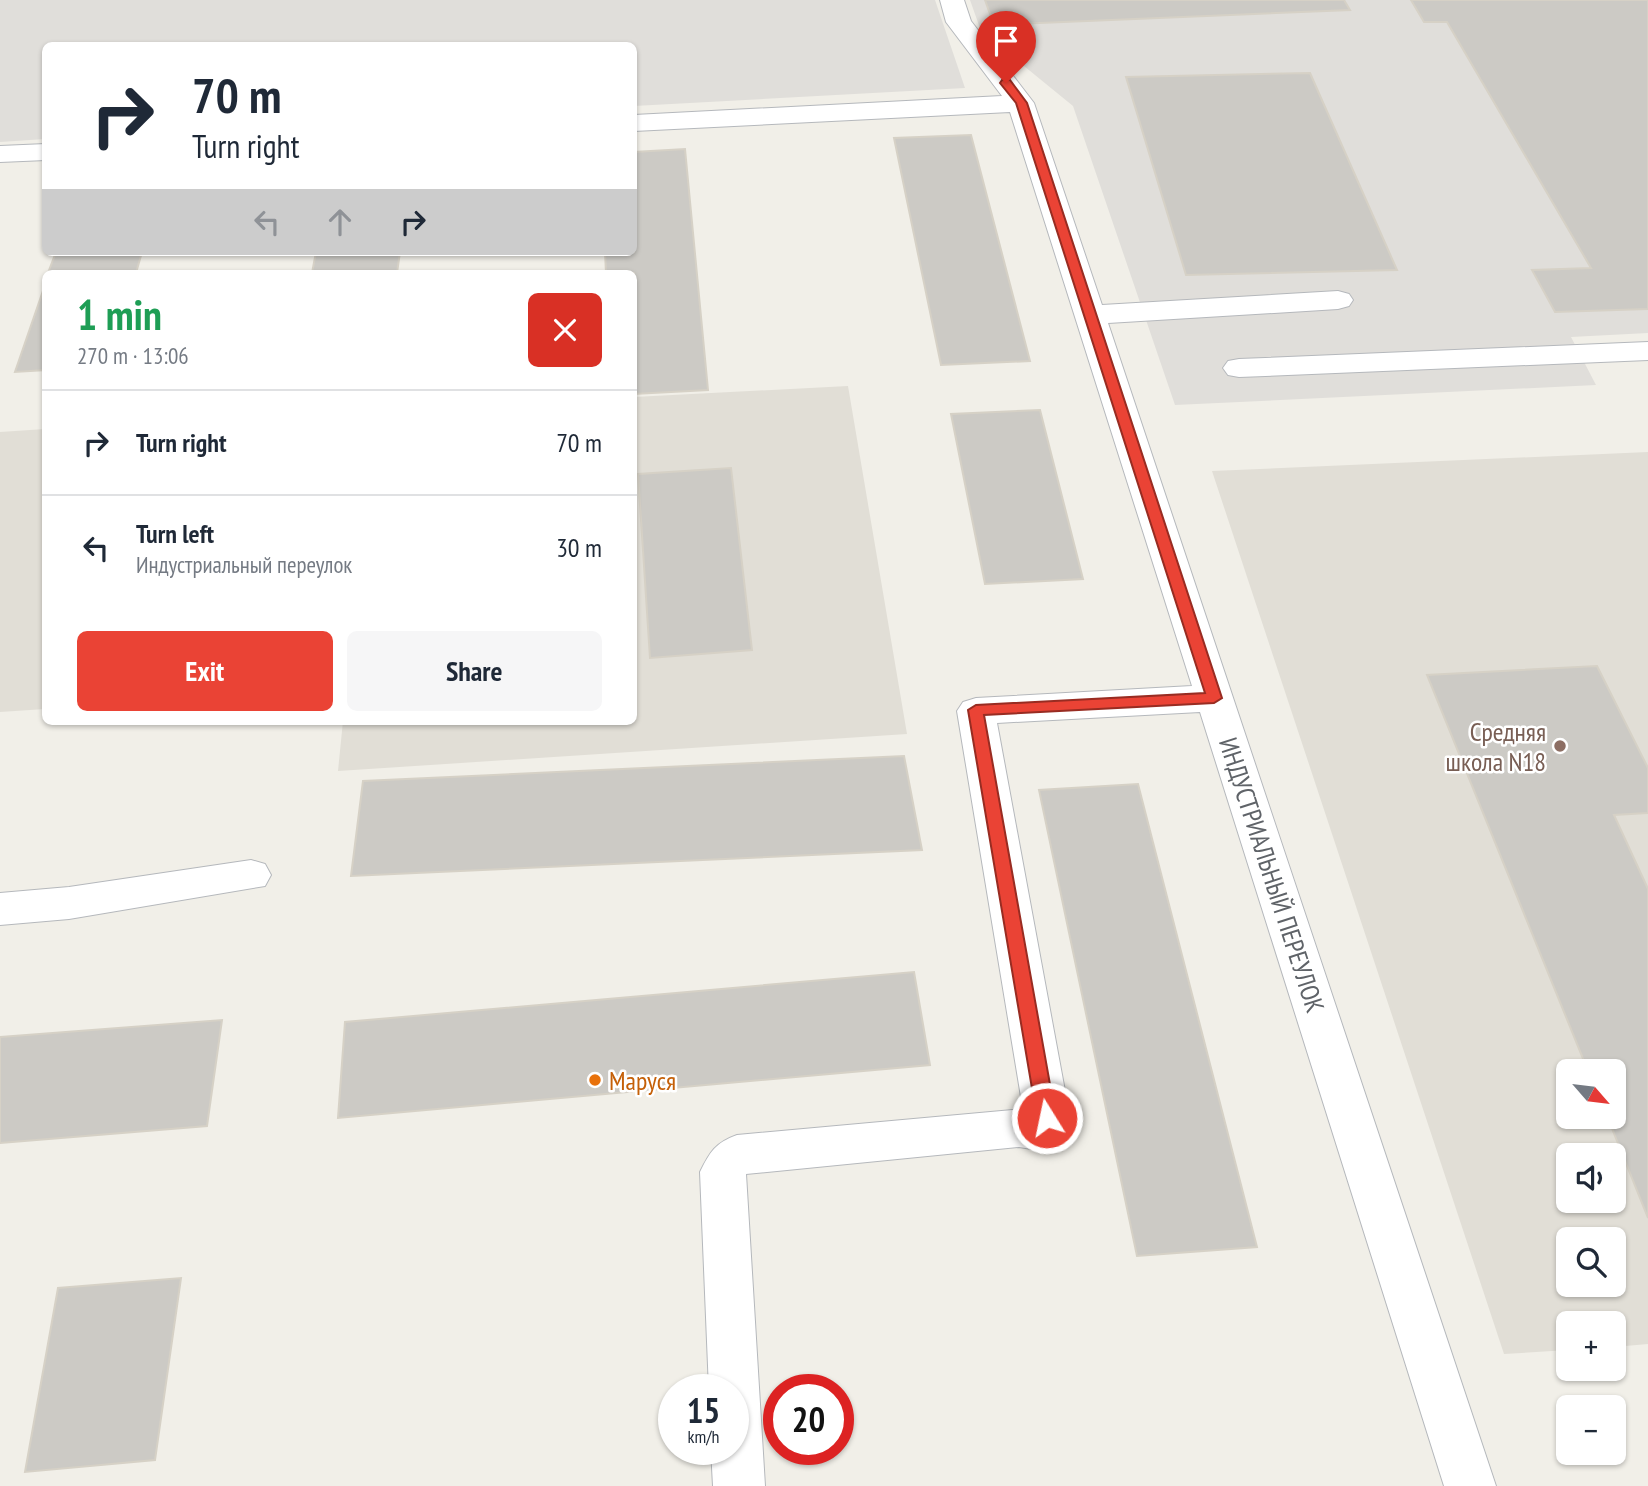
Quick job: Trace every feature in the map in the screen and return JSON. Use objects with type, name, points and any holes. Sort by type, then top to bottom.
[{"type":"street","name":"ИНДУСТРИАЛЬНЫЙ ПЕРЕУЛОК","points":[[952,0],[959,22],[1021,103],[1470,1486]]},
{"type":"street","points":[[637,122],[1021,103]]},
{"type":"street","points":[[0,154],[42,152]]},
{"type":"street","points":[[1090,316],[1338,300]]},
{"type":"street","points":[[1239,368],[1648,351]]},
{"type":"street","points":[[739,1486],[723,1172],[728,1162],[737,1155],[1019,1128],[1038,1131],[1047,1118],[976,710],[1214,698]]},
{"type":"street","points":[[0,909],[69,903],[251,875]]},
{"type":"shaded area","points":[[0,0],[935,0],[965,88],[637,106],[637,42],[42,42],[42,139],[0,142]]},
{"type":"shaded area","points":[[970,0],[1648,0],[1648,333],[1571,337],[1596,385],[1175,405],[1073,106],[981,31]]},
{"type":"shaded area","points":[[848,386],[907,734],[338,771],[343,725],[637,725],[637,397]]},
{"type":"shaded area","points":[[42,429],[42,709],[0,712],[0,432]]},
{"type":"shaded area","points":[[1648,452],[1648,1344],[1626,1346],[1626,1311],[1556,1311],[1556,1351],[1504,1354],[1212,471]]},
{"type":"building","points":[[985,0],[1344,0],[1350,10],[994,25]]},
{"type":"building","points":[[1411,0],[1648,0],[1648,309],[1555,312],[1532,270],[1591,268],[1447,22],[1424,22]]},
{"type":"building","points":[[1310,73],[1397,270],[1186,275],[1126,77]]},
{"type":"building","points":[[971,135],[1030,361],[941,365],[894,138]]},
{"type":"building","points":[[685,149],[708,390],[637,394],[637,270],[606,270],[605,256],[637,256],[637,152]]},
{"type":"building","points":[[54,256],[141,256],[137,270],[49,270]]},
{"type":"building","points":[[315,256],[399,256],[397,270],[313,270]]},
{"type":"building","points":[[42,294],[42,370],[15,372]]},
{"type":"building","points":[[1040,410],[1083,579],[985,584],[951,414]]},
{"type":"building","points":[[731,468],[752,650],[650,658],[638,474]]},
{"type":"building","points":[[1597,666],[1648,768],[1648,813],[1614,815],[1648,889],[1648,1218],[1626,1163],[1626,1143],[1618,1143],[1612,1129],[1626,1129],[1626,1059],[1583,1059],[1427,675]]},
{"type":"building","points":[[904,756],[922,850],[351,876],[363,781]]},
{"type":"building","points":[[1138,784],[1257,1247],[1137,1256],[1039,790]]},
{"type":"building","points":[[914,972],[930,1065],[338,1118],[345,1022]]},
{"type":"building","points":[[222,1020],[207,1126],[0,1143],[0,1037]]},
{"type":"building","points":[[181,1278],[155,1460],[25,1472],[58,1288]]},
{"type":"place","name":"Средняя школа N18","points":[[1560,746]]},
{"type":"place","name":"Маруся","points":[[595,1080]]},
{"type":"route","points":[[1006,83],[1021,103],[1214,698],[976,710],[1047,1118]]}]
